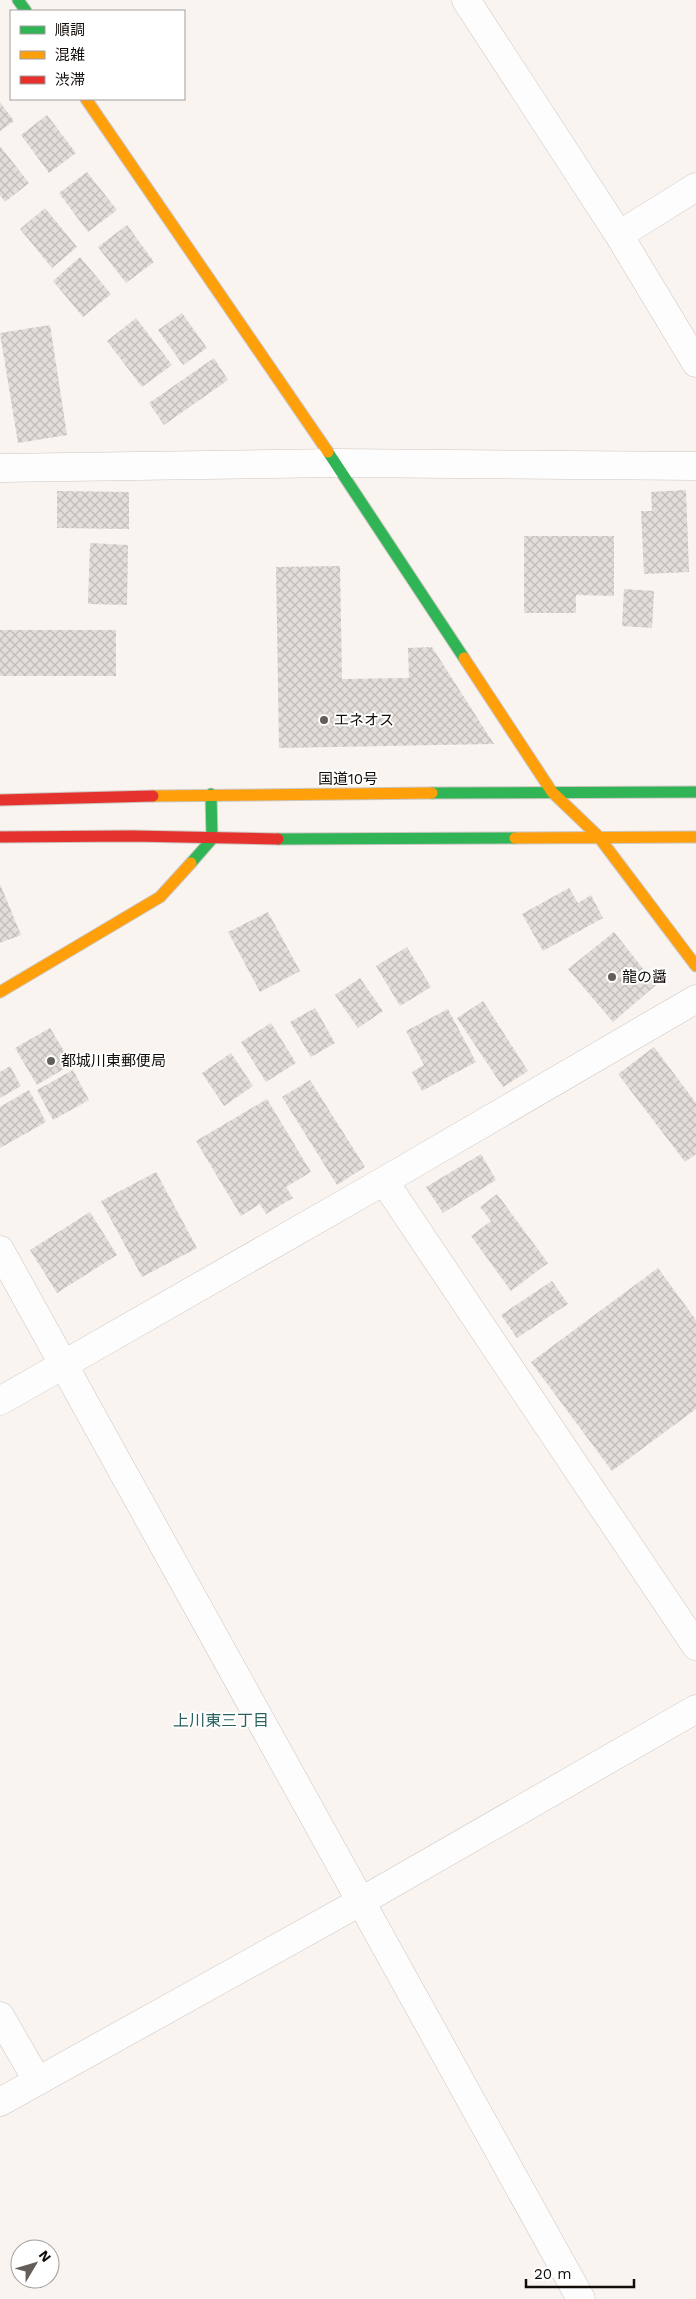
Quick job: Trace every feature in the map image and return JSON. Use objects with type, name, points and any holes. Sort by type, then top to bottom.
[{"type":"main road","points":[[87,100],[336,463],[552,792],[598,836],[696,966]]},
{"type":"main road","name":"国道10号","points":[[0,800],[212,794],[696,792]]},
{"type":"main road","points":[[0,992],[160,897],[212,839],[212,794]]},
{"type":"main road","points":[[0,837],[132,836],[212,839],[696,837]]},
{"type":"street","points":[[466,0],[619,235],[696,363]]},
{"type":"street","points":[[619,235],[696,187]]},
{"type":"street","points":[[0,468],[336,463],[696,466]]},
{"type":"street","points":[[0,1401],[384,1181],[696,999]]},
{"type":"street","points":[[384,1181],[696,1646]]},
{"type":"street","points":[[0,1250],[581,2299]]},
{"type":"street","points":[[0,2102],[360,1902],[696,1709]]},
{"type":"street","points":[[0,2016],[37,2080]]},
{"type":"building","points":[[0,102],[14,121],[0,131]]},
{"type":"building","points":[[47,115],[76,153],[49,173],[21,135]]},
{"type":"building","points":[[0,146],[29,183],[5,202],[0,195]]},
{"type":"building","points":[[87,172],[117,210],[88,232],[59,193]]},
{"type":"building","points":[[45,208],[77,247],[52,268],[20,229]]},
{"type":"building","points":[[127,225],[154,262],[126,283],[98,247]]},
{"type":"building","points":[[80,257],[111,294],[83,317],[53,281]]},
{"type":"building","points":[[182,313],[207,348],[183,365],[158,330]]},
{"type":"building","points":[[136,318],[172,365],[142,387],[107,341]]},
{"type":"building","points":[[50,325],[67,435],[18,443],[0,333]]},
{"type":"building","points":[[214,358],[228,380],[164,425],[149,403]]},
{"type":"building","points":[[686,490],[689,572],[644,574],[641,511],[652,511],[651,492]]},
{"type":"building","points":[[57,491],[129,492],[129,529],[57,528]]},
{"type":"building","points":[[524,536],[614,536],[614,596],[576,595],[576,613],[524,613]]},
{"type":"building","points":[[90,543],[128,545],[127,605],[88,604]]},
{"type":"building","points":[[340,566],[342,679],[409,678],[408,648],[432,647],[494,744],[279,748],[276,567]]},
{"type":"building","points":[[624,589],[654,591],[652,628],[622,626]]},
{"type":"building","points":[[0,630],[116,630],[116,676],[0,676]]},
{"type":"building","points":[[0,884],[21,935],[0,943]]},
{"type":"building","points":[[569,888],[578,903],[591,895],[603,918],[543,951],[522,914]]},
{"type":"building","points":[[268,912],[300,971],[260,992],[228,932]]},
{"type":"building","name":"龍の醤","points":[[614,932],[656,985],[613,1022],[568,969]]},
{"type":"building","points":[[407,947],[431,987],[400,1006],[376,966]]},
{"type":"building","points":[[360,978],[383,1011],[358,1028],[335,995]]},
{"type":"building","points":[[483,1001],[528,1071],[503,1087],[457,1018]]},
{"type":"building","points":[[315,1008],[335,1043],[311,1057],[290,1022]]},
{"type":"building","points":[[448,1009],[476,1062],[422,1091],[412,1072],[424,1065],[406,1031]]},
{"type":"building","points":[[271,1023],[296,1063],[266,1082],[241,1042]]},
{"type":"building","points":[[50,1028],[72,1064],[37,1085],[15,1048]]},
{"type":"building","points":[[654,1047],[696,1103],[696,1154],[685,1162],[618,1074]]},
{"type":"building","points":[[231,1053],[253,1086],[224,1106],[202,1073]]},
{"type":"building","points":[[10,1066],[21,1086],[0,1098],[0,1072]]},
{"type":"building","points":[[73,1070],[89,1100],[53,1120],[37,1090]]},
{"type":"building","points":[[310,1080],[365,1167],[337,1185],[282,1097]]},
{"type":"building","points":[[29,1090],[46,1122],[0,1148],[0,1107]]},
{"type":"building","points":[[267,1099],[311,1172],[286,1187],[293,1198],[266,1214],[260,1204],[241,1216],[196,1141]]},
{"type":"building","points":[[481,1154],[496,1180],[443,1213],[426,1187]]},
{"type":"building","points":[[156,1172],[197,1248],[142,1277],[101,1201]]},
{"type":"building","points":[[497,1194],[548,1263],[511,1291],[471,1236],[491,1221],[480,1207]]},
{"type":"building","points":[[90,1212],[117,1255],[57,1293],[30,1250]]},
{"type":"building","points":[[658,1268],[696,1320],[696,1409],[612,1471],[531,1362]]},
{"type":"building","points":[[552,1281],[568,1304],[517,1338],[501,1315]]},
{"type":"traffic: fast","points":[[18,0],[25,10]]},
{"type":"traffic: fast","points":[[328,452],[464,658]]},
{"type":"traffic: fast","points":[[432,793],[696,792]]},
{"type":"traffic: fast","points":[[191,863],[212,839],[211,794]]},
{"type":"traffic: fast","points":[[278,839],[515,838]]},
{"type":"traffic: slow","points":[[87,100],[328,452]]},
{"type":"traffic: slow","points":[[464,658],[552,792],[598,836],[696,966]]},
{"type":"traffic: slow","points":[[153,796],[432,793]]},
{"type":"traffic: slow","points":[[515,838],[696,837]]},
{"type":"traffic: slow","points":[[0,992],[160,897],[191,863]]},
{"type":"traffic: jam","points":[[0,800],[153,796]]},
{"type":"traffic: jam","points":[[0,837],[132,836],[278,839]]},
{"type":"place","name":"エネオス","points":[[324,720]]},
{"type":"place","name":"龍の醤","points":[[612,977]]},
{"type":"place","name":"都城川東郵便局","points":[[51,1061]]},
{"type":"district","name":"上川東三丁目","points":[[221,1720]]}]
